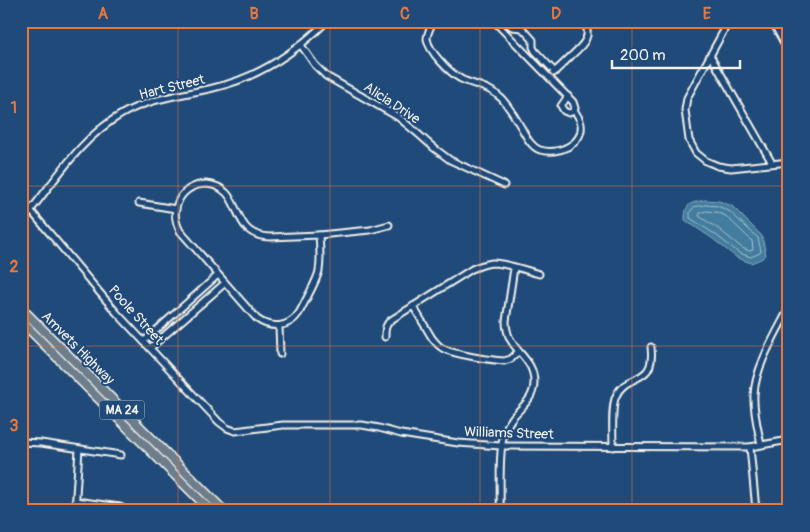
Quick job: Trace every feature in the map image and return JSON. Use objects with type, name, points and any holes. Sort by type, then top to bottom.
[{"type":"highway","name":"Amvets Highway","points":[[21,308],[224,511]]},
{"type":"highway","name":"Amvets Highway","points":[[21,320],[211,511]]},
{"type":"street","name":"Hart Street","points":[[21,222],[83,145],[114,118],[143,104],[237,81],[281,59],[301,45],[327,21]]},
{"type":"street","points":[[433,21],[428,33],[428,41],[434,52],[453,74],[459,78],[486,87],[498,95],[506,104],[528,139],[538,149],[546,151],[565,149],[578,136],[581,126],[574,110],[574,104],[494,21]]},
{"type":"street","points":[[504,21],[512,27],[522,28],[532,40],[535,51],[555,72]]},
{"type":"street","points":[[549,77],[586,40],[587,27],[583,21]]},
{"type":"street","points":[[729,21],[690,90],[686,104],[689,140],[701,158],[718,166],[731,168],[789,162]]},
{"type":"street","points":[[772,21],[789,52]]},
{"type":"street","name":"Alicia Drive","points":[[301,45],[315,65],[326,76],[398,117],[450,160],[504,185]]},
{"type":"street","points":[[710,55],[772,163]]},
{"type":"street","points":[[568,96],[562,104],[562,110],[569,113],[574,110]]},
{"type":"street","points":[[319,235],[320,267],[317,278],[297,316],[279,326],[269,325],[257,320],[180,231],[176,220],[176,208],[180,198],[189,189],[200,184],[212,185],[227,193],[243,224],[255,235],[262,237],[319,235],[370,230],[389,225]]},
{"type":"street","points":[[139,203],[176,208]]},
{"type":"street","name":"Poole Street","points":[[31,211],[116,312],[220,422],[230,430]]},
{"type":"street","points":[[385,337],[384,329],[389,322],[479,266],[493,263],[539,274]]},
{"type":"street","points":[[500,511],[501,446],[508,423],[528,401],[533,389],[534,380],[528,361],[518,352],[506,329],[514,268]]},
{"type":"street","points":[[144,341],[218,276]]},
{"type":"street","points":[[150,348],[225,283]]},
{"type":"street","points":[[413,306],[432,338],[440,347],[446,350],[504,360],[511,359],[518,352]]},
{"type":"street","points":[[761,445],[754,404],[754,387],[768,350],[789,308]]},
{"type":"street","points":[[279,326],[280,354]]},
{"type":"street","points":[[613,446],[614,403],[616,395],[626,384],[642,376],[650,368],[652,358],[651,347]]},
{"type":"street","name":"Williams Street","points":[[230,430],[242,431],[283,425],[353,425],[458,443],[501,446],[750,447],[789,440]]},
{"type":"street","points":[[21,442],[41,443],[121,455]]},
{"type":"street","points":[[750,447],[756,510]]},
{"type":"street","points":[[75,511],[79,449]]},
{"type":"street","points":[[76,501],[120,507],[128,511]]},
{"type":"street","points":[[714,511],[721,509],[789,511]]},
{"type":"water","points":[[705,200],[719,201],[732,206],[762,236],[766,255],[751,263],[737,258],[685,220],[686,210],[689,205]]}]
